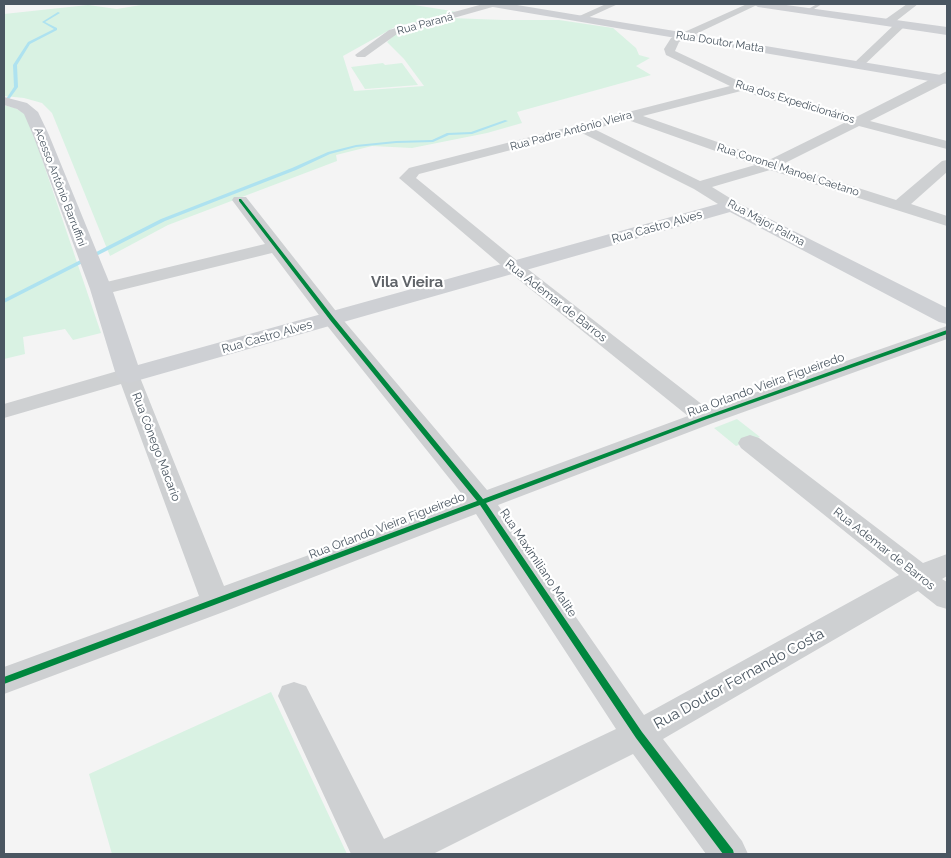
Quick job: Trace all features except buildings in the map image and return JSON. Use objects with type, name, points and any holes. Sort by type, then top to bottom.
[{"type":"street","name":"Rua Doutor Matta","points":[[493,4],[946,78]]},
{"type":"street","name":"Rua Paraná","points":[[361,55],[393,32],[493,4]]},
{"type":"street","points":[[580,18],[613,4]]},
{"type":"street","points":[[683,36],[754,4]]},
{"type":"street","points":[[758,4],[947,32]]},
{"type":"street","points":[[887,23],[914,4]]},
{"type":"street","points":[[858,65],[900,24]]},
{"type":"street","name":"Rua dos Expedicionários","points":[[683,36],[675,40],[669,49],[670,53],[740,87],[947,145]]},
{"type":"street","points":[[699,186],[770,165],[946,78]]},
{"type":"street","name":"Rua Padre Antônio Vieira","points":[[410,181],[407,178],[414,171],[740,87]]},
{"type":"street","name":"Acesso Antônio Barruffini","points":[[4,102],[22,106],[30,112],[41,135],[101,289]]},
{"type":"street","name":"Rua Coronel Manoel Caetano","points":[[629,116],[770,165],[947,221]]},
{"type":"street","name":"Rua Major Palma","points":[[584,128],[699,186],[732,206],[947,318]]},
{"type":"street","points":[[899,206],[947,164]]},
{"type":"street","name":"Rua Ademar de Barros","points":[[410,181],[514,267],[705,418]]},
{"type":"street","name":"Rua Maximiliano Malite","points":[[240,200],[332,319],[482,502],[640,735],[729,854]]},
{"type":"street","name":"Rua Castro Alves","points":[[4,411],[732,206]]},
{"type":"street","points":[[101,289],[275,247]]},
{"type":"street","name":"Rua Cônego Macario","points":[[101,289],[129,375],[216,603]]},
{"type":"street","name":"Rua Orlando Vieira Figueiredo","points":[[4,681],[705,418],[947,332]]},
{"type":"street","name":"Rua Ademar de Barros","points":[[750,443],[934,570],[947,598]]},
{"type":"street","name":"Rua Doutor Fernando Costa","points":[[393,854],[640,735],[934,570]]},
{"type":"street","points":[[294,696],[371,854]]},
{"type":"lane","points":[[807,11],[820,4]]},
{"type":"green space","points":[[147,4],[408,4],[458,12],[395,27],[343,56],[354,91],[424,86],[404,59],[387,42],[395,34],[450,18],[559,20],[613,28],[636,48],[639,55],[650,58],[636,66],[651,75],[517,112],[522,123],[487,133],[412,148],[372,146],[336,155],[337,161],[168,225],[110,256],[52,113],[42,103],[24,98],[4,96],[4,14],[88,5],[117,9]]},
{"type":"green space","points":[[383,63],[385,65],[402,63],[418,85],[365,89],[351,67]]},
{"type":"green space","points":[[4,105],[15,108],[27,115],[101,333],[73,340],[65,329],[23,337],[25,354],[4,359]]},
{"type":"green space","points":[[737,419],[760,437],[736,446],[714,428]]},
{"type":"green space","points":[[271,692],[347,854],[112,854],[89,774]]},
{"type":"waterway","points":[[4,104],[16,87],[15,65],[29,43],[56,29],[43,22],[59,13]]},
{"type":"waterway","points":[[4,301],[163,220],[294,169],[329,153],[356,146],[433,141],[448,134],[471,133],[506,121]]},
{"type":"cycle path","points":[[240,200],[332,319],[482,502],[639,735],[729,854]]},
{"type":"cycle path","points":[[4,681],[705,418],[947,332]]},
{"type":"district","name":"Vila Vieira","points":[[407,282]]}]
